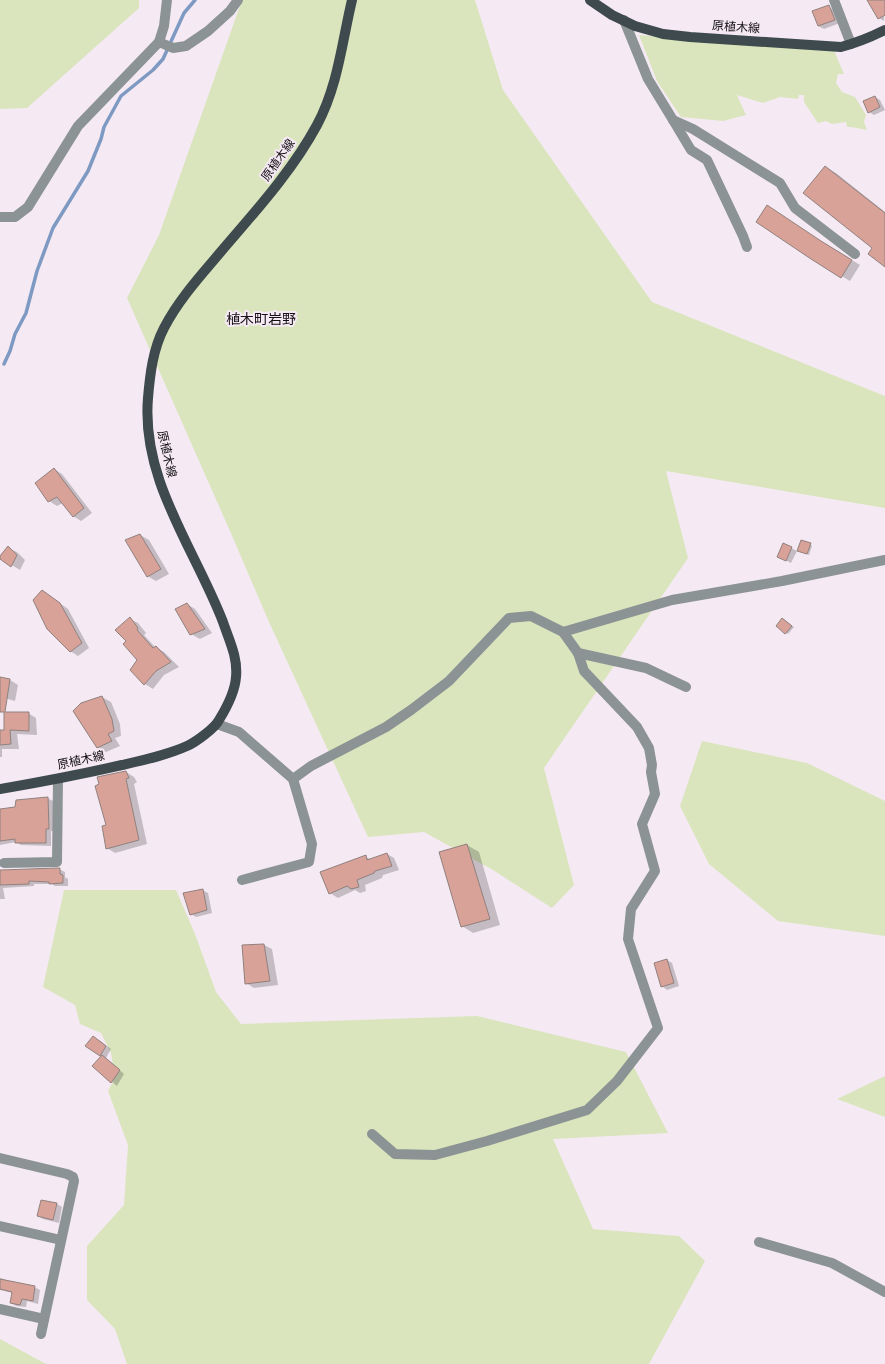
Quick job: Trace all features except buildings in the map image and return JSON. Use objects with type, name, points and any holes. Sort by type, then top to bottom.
[{"type":"main road","name":"原植木線","points":[[0,789],[58,779],[154,757],[189,745],[217,724],[230,700],[236,677],[235,655],[216,604],[162,491],[154,464],[148,436],[147,400],[152,364],[164,329],[183,297],[287,172],[317,125],[327,103],[339,66],[352,0]]},
{"type":"main road","name":"原植木線","points":[[590,0],[612,15],[635,26],[663,34],[841,46],[851,44],[885,30]]},
{"type":"street","points":[[165,45],[164,26],[167,0]]},
{"type":"street","points":[[0,217],[15,217],[28,207],[78,126],[165,45],[186,46],[208,31],[230,11],[238,0]]},
{"type":"street","points":[[834,0],[851,44]]},
{"type":"street","points":[[624,20],[648,79],[691,150],[707,160],[744,236],[747,247]]},
{"type":"street","points":[[673,120],[692,129],[780,183],[795,208],[855,254]]},
{"type":"street","points":[[563,632],[672,600],[782,581],[885,560]]},
{"type":"street","points":[[293,779],[311,766],[386,727],[450,681],[509,618],[530,616],[563,632],[578,653],[584,671],[637,727],[649,748],[652,765],[651,772],[656,794],[642,824],[655,871],[630,909],[628,938],[658,1028],[617,1081],[588,1110],[487,1141],[435,1155],[395,1154],[372,1134]]},
{"type":"street","points":[[578,653],[646,668],[686,687]]},
{"type":"street","points":[[217,724],[239,732],[293,779],[312,844],[309,862],[242,880]]},
{"type":"street","points":[[4,863],[57,862],[58,779]]},
{"type":"street","points":[[0,1158],[67,1174],[73,1177],[74,1181],[41,1334]]},
{"type":"street","points":[[0,1226],[61,1240]]},
{"type":"street","points":[[759,1242],[772,1247],[832,1263],[885,1292]]},
{"type":"street","points":[[0,1309],[44,1319]]},
{"type":"green space","points":[[0,0],[139,0],[139,8],[27,108],[0,109]]},
{"type":"green space","points":[[242,0],[475,0],[503,90],[652,302],[885,396],[885,508],[666,471],[688,558],[544,768],[574,885],[552,908],[493,870],[424,832],[368,837],[269,622],[127,298],[159,235]]},
{"type":"green space","points":[[639,35],[833,48],[844,74],[838,74],[836,83],[842,92],[855,97],[866,115],[864,122],[867,130],[847,127],[846,122],[832,124],[826,121],[818,123],[804,102],[804,95],[799,95],[798,99],[780,97],[763,103],[737,95],[746,115],[723,121],[681,117],[657,81]]},
{"type":"green space","points":[[702,741],[807,763],[885,801],[885,936],[778,921],[709,864],[680,806]]},
{"type":"green space","points":[[64,890],[176,890],[195,934],[216,992],[241,1024],[477,1016],[626,1052],[668,1133],[553,1139],[593,1229],[679,1236],[705,1261],[649,1364],[127,1364],[115,1329],[87,1300],[87,1246],[124,1205],[128,1145],[108,1091],[115,1078],[111,1053],[101,1033],[80,1024],[75,1005],[43,987]]},
{"type":"green space","points":[[885,1076],[885,1117],[837,1099]]},
{"type":"green space","points":[[0,1339],[46,1364],[0,1364]]},
{"type":"waterway","points":[[4,364],[15,334],[26,313],[37,271],[53,228],[88,171],[101,139],[104,127],[121,96],[153,70],[163,59],[184,13],[195,0]]},
{"type":"district","name":"植木町岩野","points":[[261,319]]}]
